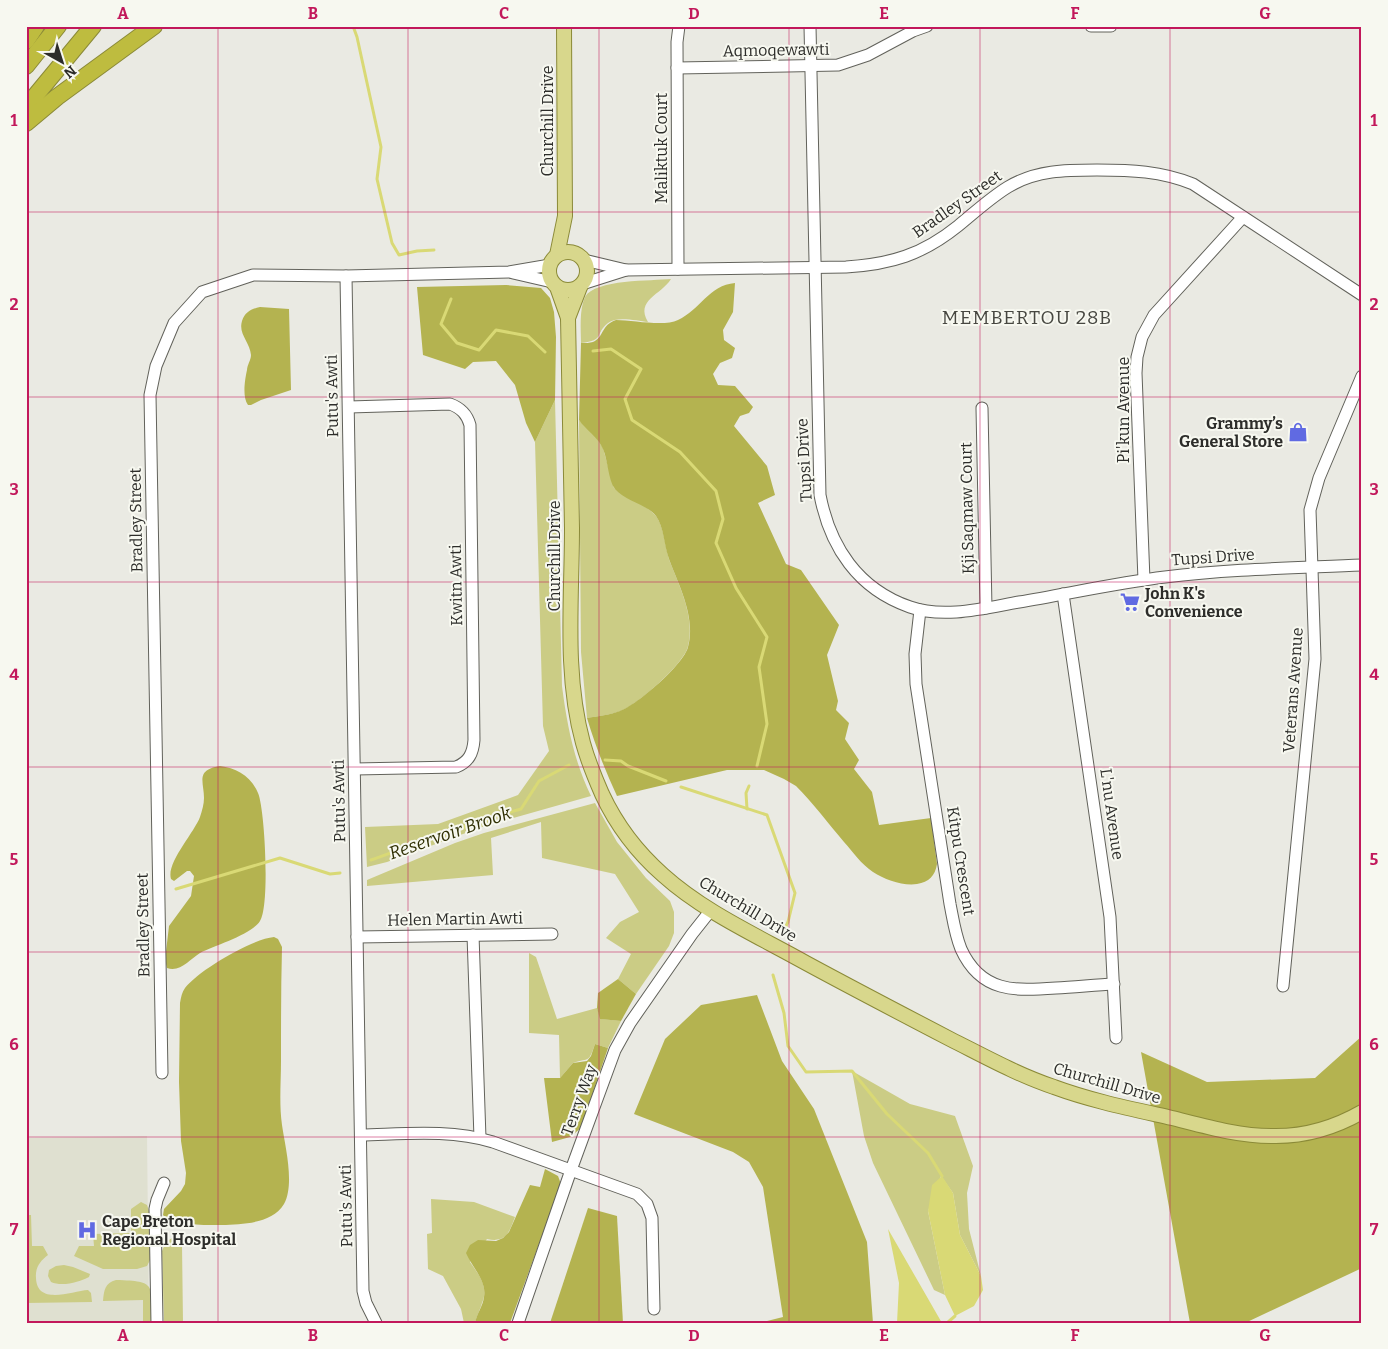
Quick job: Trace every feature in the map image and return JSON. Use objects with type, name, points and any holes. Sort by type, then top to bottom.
[{"type":"highway","points":[[26,41],[36,26]]},
{"type":"highway","points":[[26,66],[58,26]]},
{"type":"highway","points":[[26,107],[93,26]]},
{"type":"highway","points":[[26,123],[72,86],[154,26]]},
{"type":"main road","name":"Churchill Drive","points":[[553,260],[565,216],[564,26]]},
{"type":"main road","name":"Churchill Drive","points":[[565,216],[579,256]]},
{"type":"main road","points":[[562,252],[579,256],[588,273],[581,285],[568,290],[554,284],[550,277],[553,260],[562,252]]},
{"type":"main road","name":"Churchill Drive","points":[[554,284],[568,318],[572,528],[572,672],[574,697],[583,744],[604,799],[644,856],[676,886],[710,910],[868,997],[1034,1080],[1130,1109],[1230,1132],[1258,1136],[1288,1136],[1311,1132],[1333,1126],[1362,1112]]},
{"type":"main road","name":"Churchill Drive","points":[[568,318],[581,285]]},
{"type":"street","name":"Maliktuk Court","points":[[678,269],[677,42],[679,26]]},
{"type":"street","name":"Tupsi Drive","points":[[810,26],[820,495],[826,522],[841,554],[860,576],[888,597],[910,607],[920,610],[948,612],[986,608],[1144,580],[1198,574],[1362,565]]},
{"type":"street","name":"Aqmoqewawti","points":[[677,68],[830,66],[850,62],[927,26]]},
{"type":"street","points":[[1091,26],[1111,26]]},
{"type":"street","name":"Bradley Street","points":[[581,285],[626,270],[815,268],[864,266],[896,261],[911,256],[942,238],[1008,187],[1024,179],[1058,171],[1127,170],[1176,177],[1208,193],[1362,295]]},
{"type":"street","name":"Pi'kun Avenue","points":[[1144,580],[1136,373],[1140,344],[1145,329],[1154,315],[1243,217]]},
{"type":"street","name":"Bradley Street","points":[[579,256],[626,270]]},
{"type":"street","name":"Bradley Street","points":[[162,1073],[150,395],[156,366],[174,323],[202,292],[253,275],[346,276],[509,272],[553,260]]},
{"type":"street","name":"Bradley Street","points":[[509,272],[554,284]]},
{"type":"street","name":"Putu's Awti","points":[[346,276],[363,1291],[376,1323]]},
{"type":"street","name":"Veterans Avenue","points":[[1283,986],[1314,659],[1310,518],[1313,495],[1322,468],[1362,376]]},
{"type":"street","name":"Kwitn Awti","points":[[348,407],[450,404],[461,409],[470,425],[474,740],[472,752],[465,762],[456,767],[355,769]]},
{"type":"street","name":"Kji Saqmaw Court","points":[[982,408],[986,608]]},
{"type":"street","name":"L'nu Avenue","points":[[1063,594],[1110,917],[1116,1038]]},
{"type":"street","name":"Kitpu Crescent","points":[[920,610],[914,654],[916,684],[950,904],[958,938],[965,955],[974,968],[987,980],[1002,988],[1012,990],[1114,984]]},
{"type":"street","name":"Terry Way","points":[[518,1323],[571,1170],[622,1036],[710,910]]},
{"type":"street","name":"Helen Martin Awti","points":[[357,937],[552,934]]},
{"type":"street","points":[[473,935],[480,1138]]},
{"type":"street","points":[[361,1135],[450,1134],[480,1138],[637,1194],[647,1204],[652,1218],[654,1309]]},
{"type":"street","points":[[157,1323],[155,1209],[164,1183]]},
{"type":"shaded area","points":[[735,283],[733,312],[723,330],[724,340],[735,348],[732,358],[720,363],[713,374],[718,385],[735,386],[753,407],[749,413],[740,416],[734,426],[767,466],[775,495],[758,503],[786,564],[801,570],[839,625],[827,655],[838,701],[836,710],[849,723],[845,739],[859,760],[854,769],[872,792],[879,825],[931,818],[937,864],[931,878],[921,883],[900,883],[883,878],[873,872],[857,858],[796,786],[764,770],[727,770],[617,796],[590,728],[587,718],[612,714],[628,707],[648,693],[669,673],[685,654],[688,647],[690,624],[682,591],[669,559],[659,520],[652,512],[624,497],[615,489],[601,445],[579,420],[581,343],[597,340],[605,328],[616,320],[665,323],[678,320],[686,316],[718,288]]},
{"type":"shaded area","points":[[506,285],[541,288],[550,298],[554,312],[556,337],[555,400],[535,442],[526,423],[515,385],[496,361],[473,362],[465,369],[423,355],[417,287]]},
{"type":"shaded area","points":[[260,307],[289,309],[291,390],[248,405],[244,388],[251,355],[241,326],[243,318],[247,313]]},
{"type":"shaded area","points":[[220,766],[232,769],[247,778],[255,787],[261,803],[266,879],[263,912],[260,921],[249,931],[200,953],[181,967],[176,969],[167,968],[165,960],[169,926],[191,896],[194,876],[190,871],[187,871],[174,881],[171,879],[171,872],[176,857],[200,817],[204,800],[202,782],[204,774],[207,770]]},
{"type":"shaded area","points":[[274,937],[278,939],[282,947],[280,1101],[289,1176],[289,1186],[284,1204],[272,1216],[256,1222],[208,1225],[182,1223],[168,1219],[163,1215],[164,1209],[181,1191],[185,1184],[186,1173],[181,1141],[179,1082],[180,1003],[182,993],[192,981],[226,956],[253,943]]},
{"type":"shaded area","points":[[618,979],[636,994],[621,1021],[600,1019],[597,1008],[598,993]]},
{"type":"shaded area","points":[[757,995],[782,1061],[814,1109],[867,1242],[873,1323],[759,1323],[783,1317],[763,1187],[749,1162],[733,1152],[634,1114],[665,1039],[701,1005]]},
{"type":"shaded area","points":[[1362,1036],[1362,1268],[1245,1323],[1190,1323],[1141,1052],[1207,1082],[1315,1078]]},
{"type":"shaded area","points":[[595,1044],[608,1048],[581,1128],[570,1137],[552,1142],[544,1078],[560,1078],[573,1063],[587,1061]]},
{"type":"shaded area","name":"Cape Breton Regional Hospital","points":[[147,1136],[149,1323],[26,1323],[26,1138]]},
{"type":"shaded area","points":[[545,1169],[558,1176],[561,1184],[510,1323],[475,1323],[484,1291],[481,1280],[466,1253],[470,1245],[478,1240],[496,1241],[503,1238],[509,1232],[530,1185],[540,1187]]},
{"type":"shaded area","points":[[942,1176],[953,1193],[960,1235],[981,1276],[983,1290],[974,1306],[955,1316],[945,1295],[928,1211],[932,1185]]},
{"type":"shaded area","points":[[588,1208],[617,1216],[623,1323],[550,1323]]},
{"type":"shaded area","points":[[888,1229],[942,1323],[897,1323],[899,1283]]},
{"type":"green space","points":[[671,279],[647,303],[645,314],[648,322],[612,321],[604,327],[597,338],[581,343],[582,308],[585,297],[591,291],[600,287],[625,282]]},
{"type":"green space","points":[[555,400],[562,686],[572,742],[580,770],[591,796],[482,827],[387,862],[367,867],[365,827],[438,824],[518,795],[549,751],[543,726],[535,442]]},
{"type":"green space","points":[[579,420],[596,437],[603,448],[614,488],[647,508],[658,519],[670,562],[682,592],[690,624],[690,635],[685,653],[659,683],[638,701],[621,711],[587,718],[581,652]]},
{"type":"green space","points":[[595,803],[617,842],[646,878],[670,901],[674,912],[674,933],[669,946],[636,994],[618,979],[631,954],[606,938],[620,922],[639,912],[615,874],[542,858],[541,822],[491,838],[493,875],[367,886],[367,880],[455,843],[484,833]]},
{"type":"green space","points":[[529,953],[536,957],[557,1019],[597,1008],[601,1019],[621,1021],[608,1048],[595,1044],[588,1059],[573,1063],[560,1078],[559,1035],[529,1033]]},
{"type":"green space","points":[[852,1071],[910,1104],[955,1116],[973,1166],[967,1193],[969,1229],[981,1276],[960,1235],[953,1193],[941,1176],[928,1211],[945,1295],[934,1290],[873,1163],[864,1136]]},
{"type":"green space","points":[[431,1199],[474,1202],[515,1217],[506,1236],[499,1240],[487,1239],[470,1262],[484,1286],[484,1297],[475,1323],[464,1323],[461,1309],[443,1276],[428,1269],[427,1234],[432,1233]]},
{"type":"green space","points":[[141,1202],[147,1205],[149,1211],[150,1260],[147,1266],[137,1269],[103,1269],[74,1256],[79,1246],[94,1246],[93,1234],[131,1233],[131,1209]]},
{"type":"green space","points":[[26,1215],[31,1215],[32,1246],[43,1246],[48,1255],[40,1262],[37,1268],[36,1278],[38,1287],[42,1292],[56,1295],[88,1290],[91,1293],[92,1302],[26,1303]]},
{"type":"green space","points":[[218,1237],[227,1239],[232,1243],[182,1244],[183,1323],[164,1323],[162,1251],[166,1242],[172,1238]]},
{"type":"green space","points":[[64,1265],[90,1274],[89,1277],[71,1283],[60,1284],[51,1282],[48,1276],[49,1270],[56,1266]]},
{"type":"green space","points":[[116,1280],[146,1284],[151,1293],[152,1323],[143,1323],[143,1300],[103,1301],[109,1283]]},
{"type":"waterway","points":[[353,26],[381,147],[377,179],[392,243],[399,255],[434,250]]},
{"type":"waterway","points":[[451,299],[441,324],[457,343],[479,350],[496,330],[528,336],[545,352]]},
{"type":"waterway","points":[[593,351],[611,349],[641,369],[625,399],[632,420],[680,452],[716,491],[723,519],[716,543],[736,588],[767,637],[759,667],[767,724],[757,766]]},
{"type":"waterway","name":"Reservoir Brook","points":[[605,760],[621,761],[628,766],[666,781]]},
{"type":"waterway","name":"Reservoir Brook","points":[[371,860],[521,809],[539,781],[569,765]]},
{"type":"waterway","points":[[747,809],[746,793],[749,786]]},
{"type":"waterway","name":"Reservoir Brook","points":[[681,787],[767,815],[795,893],[785,928]]},
{"type":"waterway","name":"Reservoir Brook","points":[[176,889],[280,858],[330,874],[340,873]]},
{"type":"waterway","name":"Reservoir Brook","points":[[773,975],[784,1013],[788,1046],[806,1072],[852,1071],[887,1114],[928,1153],[942,1176]]},
{"type":"waterway","name":"Reservoir Brook","points":[[947,1323],[955,1316]]},
{"type":"place","name":"Grammy’s General Store","points":[[1298,432]]},
{"type":"place","name":"John K's Convenience","points":[[1130,602]]},
{"type":"place","name":"Cape Breton Regional Hospital","points":[[87,1230]]},
{"type":"district","name":"MEMBERTOU 28B","points":[[1027,317]]}]
